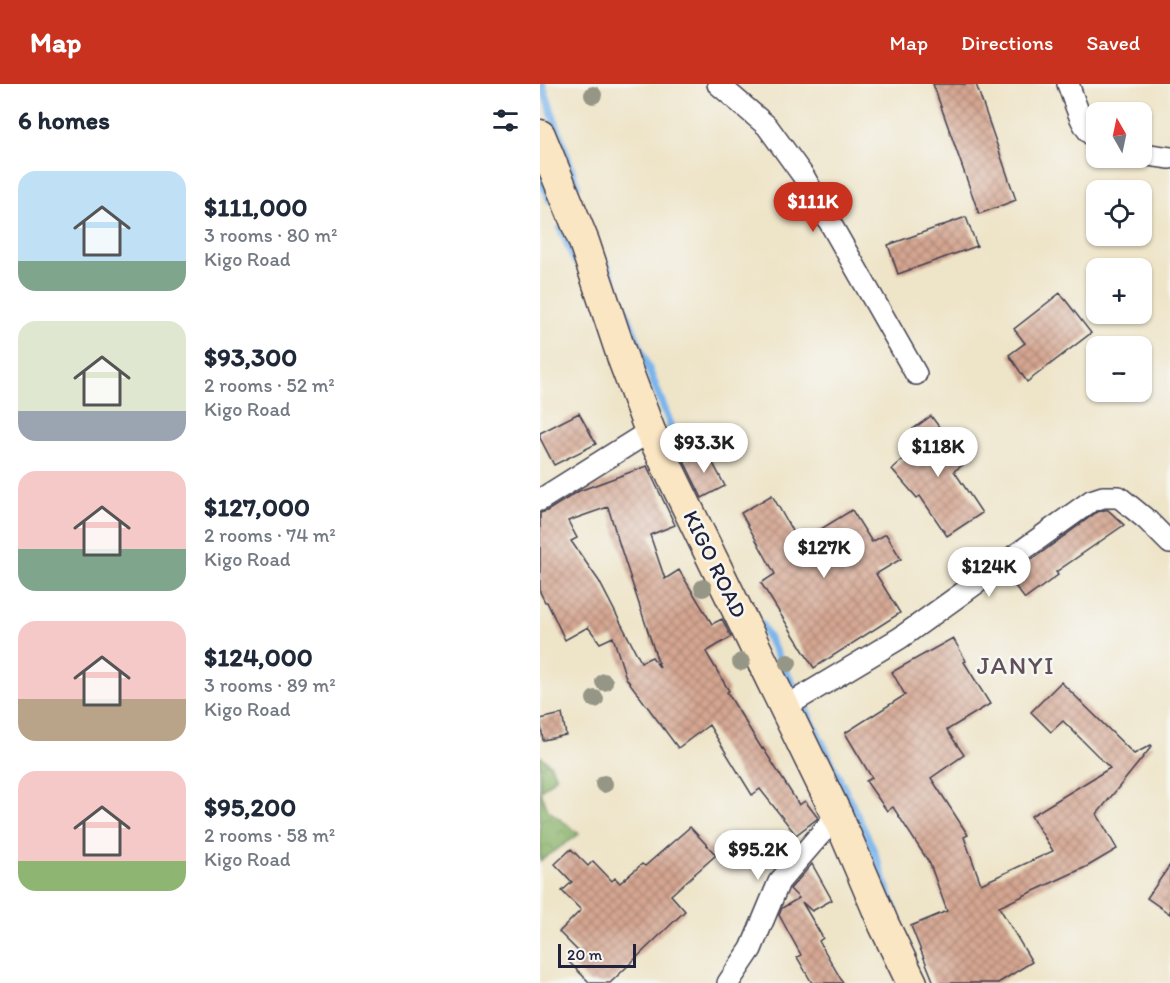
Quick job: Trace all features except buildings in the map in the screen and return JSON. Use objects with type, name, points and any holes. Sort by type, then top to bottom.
[{"type":"street","points":[[718,84],[767,126],[804,177],[916,374]]},
{"type":"street","points":[[1068,84],[1086,127]]},
{"type":"street","name":"KIGO ROAD","points":[[540,135],[584,242],[650,431],[837,815],[884,925],[912,983]]},
{"type":"street","points":[[1152,155],[1170,158]]},
{"type":"street","points":[[540,500],[650,431]]},
{"type":"street","points":[[780,698],[795,701],[900,638],[1091,501],[1119,497],[1170,543]]},
{"type":"street","points":[[728,983],[751,950],[779,882],[837,815]]},
{"type":"green space","points":[[540,756],[550,764],[556,777],[540,791]]},
{"type":"green space","points":[[540,791],[548,810],[579,834],[540,861]]},
{"type":"waterway","points":[[542,84],[577,186]]},
{"type":"waterway","points":[[540,175],[550,200]]},
{"type":"waterway","points":[[561,229],[575,261]]},
{"type":"waterway","points":[[607,265],[670,423],[673,450]]},
{"type":"waterway","points":[[761,624],[807,712],[872,847],[900,926]]},
{"type":"district","name":"JANYI","points":[[1016,665]]}]
